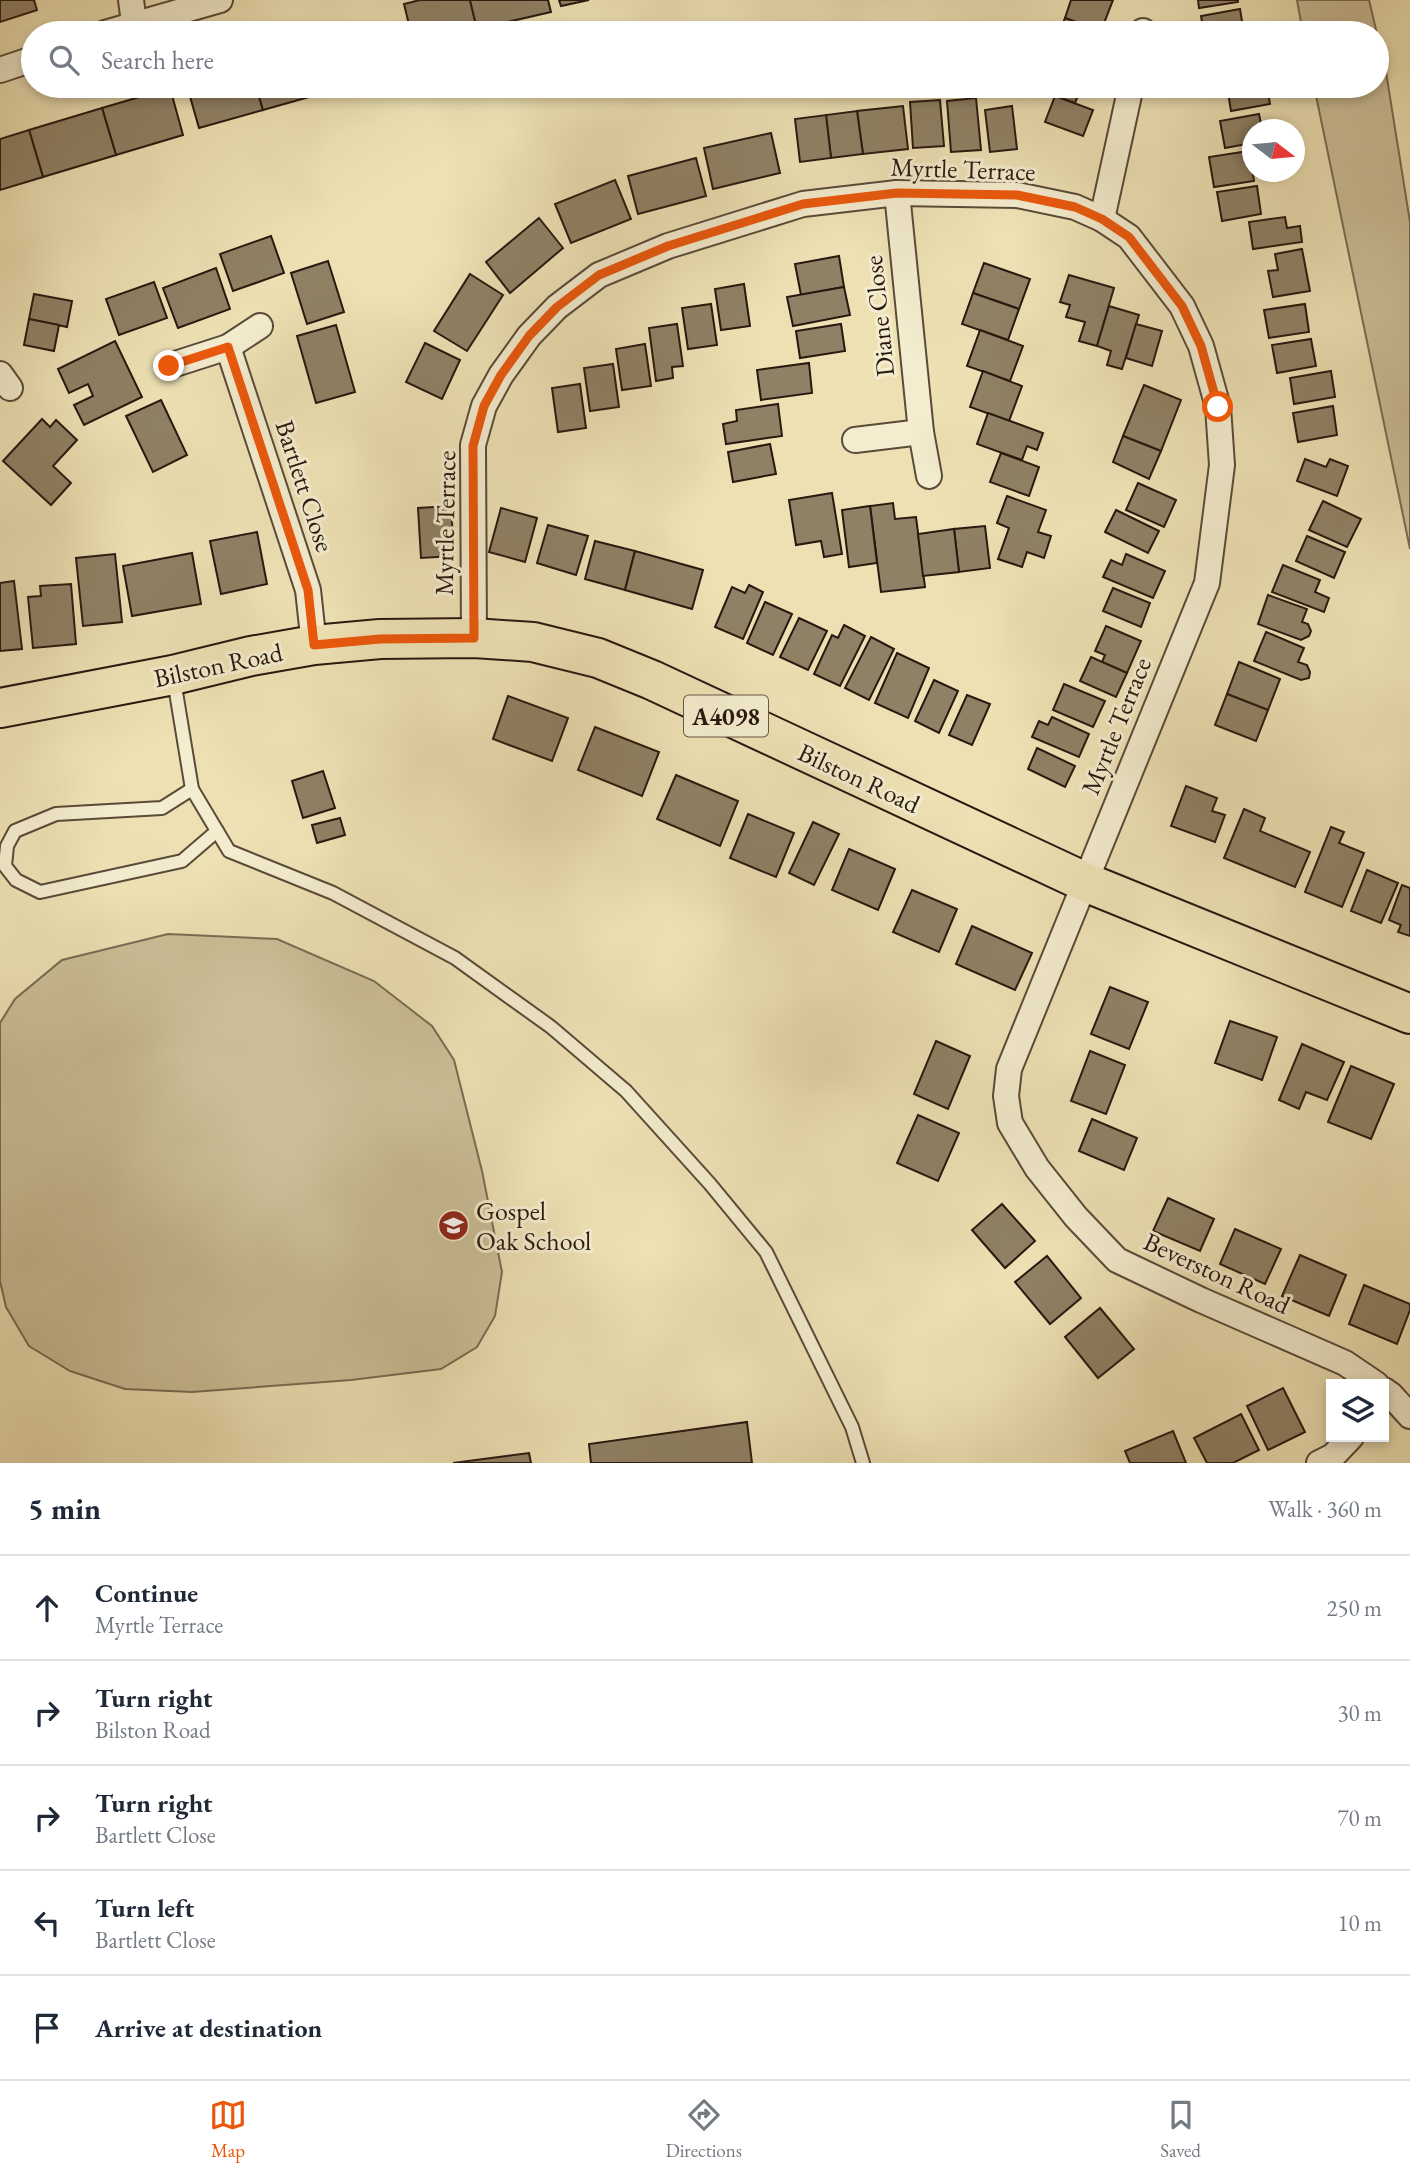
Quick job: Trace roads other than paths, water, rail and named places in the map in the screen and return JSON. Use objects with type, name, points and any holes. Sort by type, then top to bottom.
[{"type":"main road","name":"Bilston Road","points":[[0,708],[314,645],[380,639],[474,638],[533,642],[598,658],[1085,882],[1410,1014]]},
{"type":"street","points":[[133,12],[220,0]]},
{"type":"street","points":[[0,70],[21,63]]},
{"type":"street","points":[[1102,219],[1128,98]]},
{"type":"street","name":"Myrtle Terrace","points":[[474,638],[473,446],[484,406],[501,375],[538,326],[557,307],[599,275],[668,246],[803,204],[897,193],[1017,195],[1075,207],[1102,219],[1129,237],[1182,306],[1201,346],[1218,407],[1223,464],[1207,583],[1085,882]]},
{"type":"street","name":"Diane Close","points":[[897,193],[921,432],[929,476]]},
{"type":"street","points":[[169,366],[228,347],[260,326]]},
{"type":"street","name":"Bartlett Close","points":[[228,347],[308,590],[314,645]]},
{"type":"street","points":[[855,440],[921,432]]},
{"type":"street","name":"Beverston Road","points":[[1085,882],[1009,1069],[1006,1096],[1010,1123],[1045,1178],[1076,1217],[1117,1260],[1345,1363],[1366,1379]]},
{"type":"street","name":"Beverston Road","points":[[1389,1397],[1410,1416]]},
{"type":"street","points":[[1319,1463],[1333,1457],[1346,1442]]},
{"type":"lane","points":[[173,675],[192,789],[229,851],[333,893],[456,958],[551,1027],[626,1091],[710,1184],[766,1252],[852,1427],[863,1463]]},
{"type":"lane","points":[[192,789],[162,808],[56,814],[15,831],[7,846],[5,866],[16,880],[40,892],[182,861],[217,831]]},
{"type":"place","name":"Gospel Oak School","points":[[453,1226]]}]
